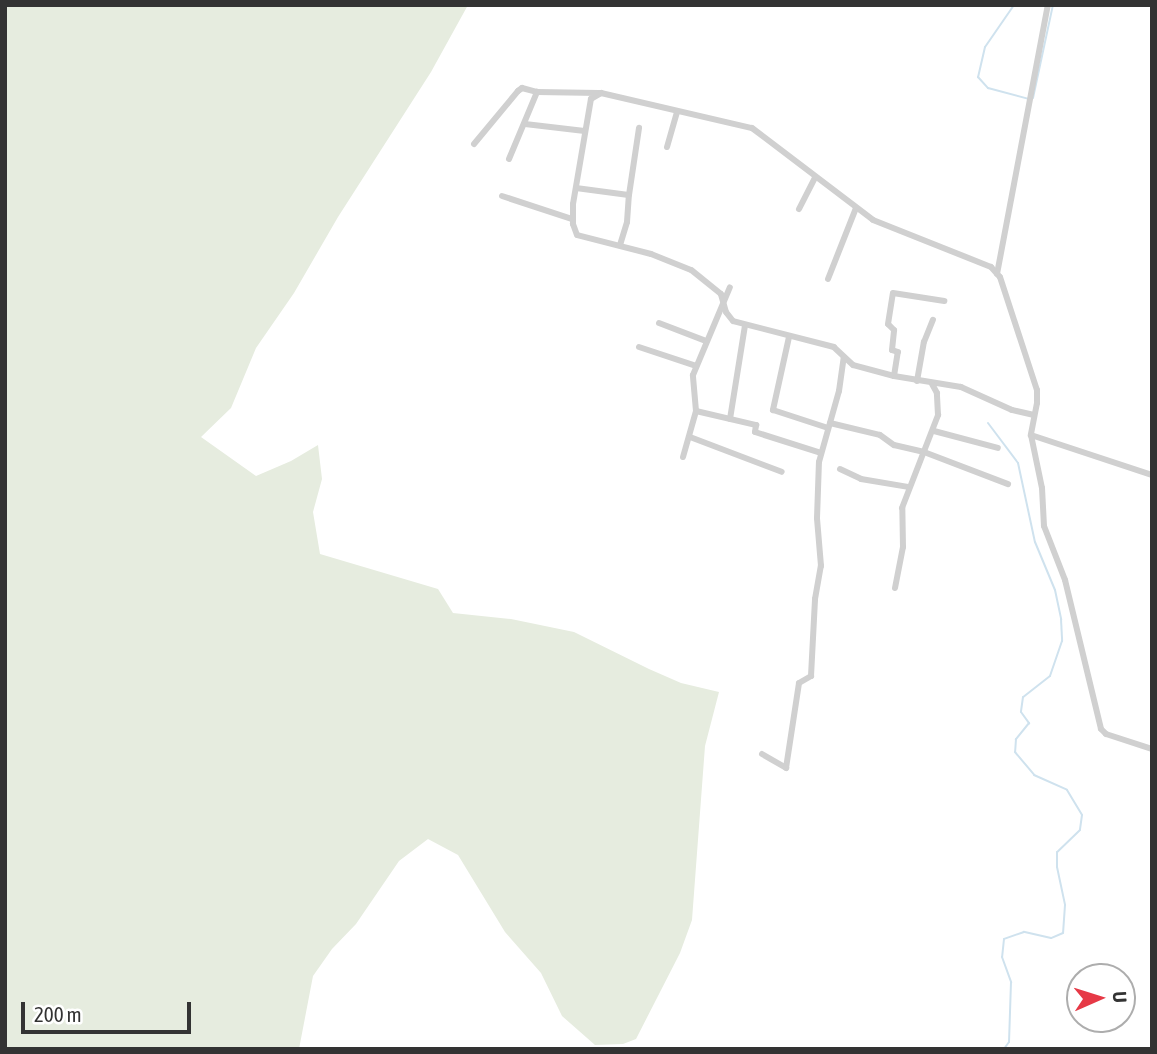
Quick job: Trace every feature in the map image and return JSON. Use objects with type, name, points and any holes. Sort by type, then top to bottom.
[{"type":"street","points":[[997,274],[1048,5]]},
{"type":"street","points":[[474,144],[522,88],[537,92],[601,93],[752,128],[856,208],[888,228],[991,267],[997,274],[1037,390],[1031,435],[1042,488],[1044,526],[1065,580],[1101,729],[1106,734],[1152,749]]},
{"type":"street","points":[[509,159],[537,92]]},
{"type":"street","points":[[601,93],[591,99],[585,131],[572,219],[577,234],[620,245],[691,271],[719,292],[729,318],[745,325],[834,347],[853,365],[917,381],[961,387],[1012,410],[1034,415]]},
{"type":"street","points":[[667,147],[677,111]]},
{"type":"street","points":[[525,124],[585,131]]},
{"type":"street","points":[[620,245],[627,222],[639,128]]},
{"type":"street","points":[[799,209],[816,178]]},
{"type":"street","points":[[576,188],[629,195]]},
{"type":"street","points":[[502,196],[572,219]]},
{"type":"street","points":[[828,279],[856,208]]},
{"type":"street","points":[[683,457],[696,411],[692,382],[696,366],[730,287]]},
{"type":"street","points":[[894,376],[898,352],[892,350],[894,330],[888,324],[893,293],[944,301]]},
{"type":"street","points":[[917,381],[924,342],[933,320]]},
{"type":"street","points":[[659,323],[706,341]]},
{"type":"street","points":[[730,419],[745,325]]},
{"type":"street","points":[[789,337],[771,407],[775,413],[880,435],[894,445],[924,452],[1008,485]]},
{"type":"street","points":[[639,347],[696,366]]},
{"type":"street","points":[[762,754],[786,768],[799,683],[811,676],[815,599],[821,566],[817,518],[821,453],[844,357]]},
{"type":"street","points":[[895,588],[903,547],[902,508],[934,431],[939,406],[932,384]]},
{"type":"street","points":[[696,411],[756,425],[755,432],[821,453]]},
{"type":"street","points":[[934,431],[998,449]]},
{"type":"street","points":[[1031,435],[1152,475]]},
{"type":"street","points":[[690,437],[782,472]]},
{"type":"street","points":[[841,469],[861,479],[909,487]]},
{"type":"shaded area","points":[[5,5],[468,5],[431,72],[338,217],[294,293],[256,348],[231,408],[201,437],[256,476],[291,461],[318,445],[322,479],[313,512],[320,554],[438,589],[453,613],[511,619],[574,632],[681,683],[719,692],[705,746],[692,920],[680,953],[636,1039],[623,1044],[595,1045],[562,1016],[541,973],[505,932],[458,855],[428,839],[399,861],[356,924],[332,949],[313,976],[299,1049],[5,1049]]},
{"type":"waterway","points":[[1014,5],[985,47],[978,77],[988,88],[1029,99]]},
{"type":"waterway","points":[[1033,98],[1053,5]]},
{"type":"waterway","points":[[988,423],[1018,463],[1035,542],[1055,590],[1061,619],[1062,641],[1050,676],[1023,697],[1021,712],[1029,723],[1016,739],[1015,752],[1034,775],[1067,790],[1082,815],[1080,830],[1057,852],[1057,867],[1065,905],[1063,933],[1051,938],[1024,932],[1004,939],[1002,957],[1011,982],[1009,1042],[1004,1049]]}]
